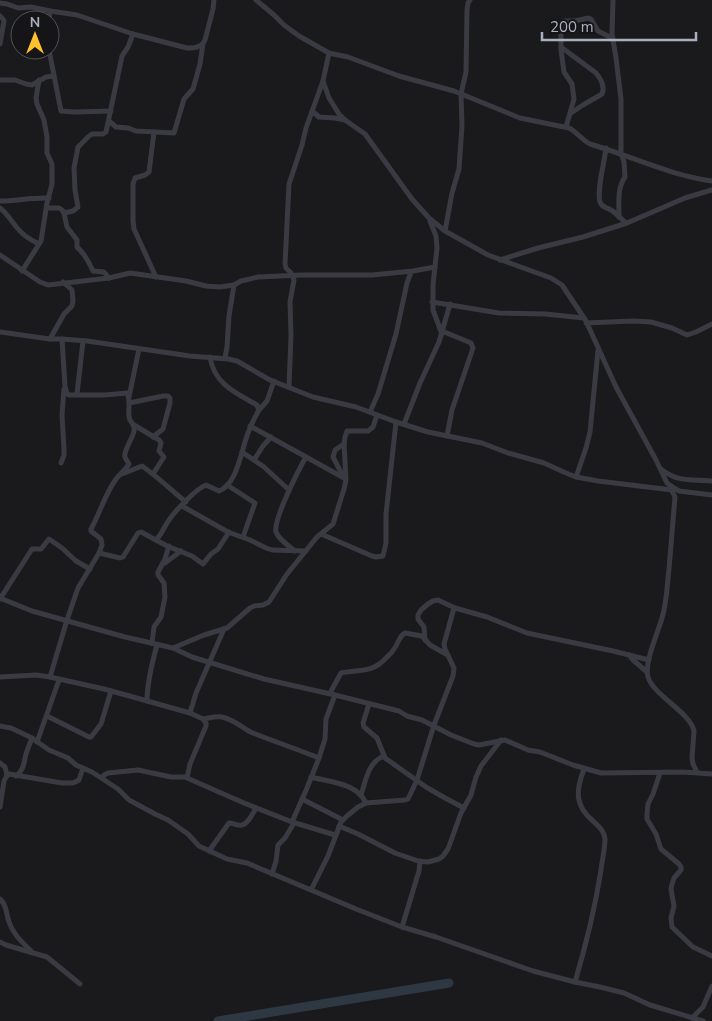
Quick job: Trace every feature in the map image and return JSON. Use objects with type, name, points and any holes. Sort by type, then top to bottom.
[{"type":"street","points":[[12,0],[14,7]]},
{"type":"street","points":[[108,121],[116,127],[145,132],[173,134],[175,132],[184,99],[193,89],[214,0]]},
{"type":"street","points":[[256,0],[299,36],[329,53],[348,57],[399,76],[461,94],[520,118],[572,130],[590,144],[621,153],[664,170],[712,181]]},
{"type":"street","points":[[445,232],[452,193],[459,169],[462,126],[461,94],[466,72],[467,10],[470,0]]},
{"type":"street","points":[[613,0],[612,38],[622,105],[621,153],[625,177],[621,183],[619,216]]},
{"type":"street","points":[[0,3],[18,8],[31,7],[45,10]]},
{"type":"street","points":[[60,13],[76,15],[133,34],[187,48],[194,48],[203,44]]},
{"type":"street","points":[[0,16],[4,21],[0,44]]},
{"type":"street","points":[[566,128],[574,98],[574,90],[564,72],[561,47],[562,23],[564,20],[575,21],[589,18],[598,31],[612,38]]},
{"type":"street","points":[[64,213],[73,211],[78,206],[74,168],[78,147],[92,134],[105,134],[122,56],[133,34]]},
{"type":"street","points":[[561,47],[596,73],[604,90],[602,94],[570,114]]},
{"type":"street","points":[[289,387],[290,302],[294,280],[285,264],[288,190],[323,81],[329,53]]},
{"type":"street","points":[[51,60],[60,110],[111,111]]},
{"type":"street","points":[[0,80],[15,80],[30,85],[46,77],[54,76]]},
{"type":"street","points":[[22,271],[40,244],[52,184],[52,164],[47,153],[44,120],[36,98],[39,80]]},
{"type":"street","points":[[323,81],[329,98],[339,114],[365,134],[412,199],[429,218],[445,232],[481,252],[557,281],[562,285],[585,320],[616,387],[676,497],[666,599],[662,619],[652,646],[647,672],[650,681],[693,726],[692,761],[697,772]]},
{"type":"street","points":[[312,112],[319,117],[345,120]]},
{"type":"street","points":[[154,132],[149,172],[135,178],[133,184],[133,221],[134,229],[156,277]]},
{"type":"street","points":[[606,148],[599,199],[601,204],[612,210],[626,223]]},
{"type":"street","points":[[500,260],[626,223],[685,198],[712,190]]},
{"type":"street","points":[[0,201],[36,197],[48,198]]},
{"type":"street","points":[[0,208],[8,215],[23,235],[40,244]]},
{"type":"street","points":[[47,208],[59,208],[64,213],[65,222],[77,240],[77,247],[89,261],[93,271],[104,272],[109,278]]},
{"type":"street","points":[[429,218],[436,236],[437,248],[432,302],[434,313],[442,333],[471,343],[473,348],[452,410],[447,436]]},
{"type":"street","points":[[0,255],[40,282],[50,285],[109,278],[130,273],[186,281],[206,286],[225,286],[258,277],[367,275],[411,272],[435,267]]},
{"type":"street","points":[[370,412],[378,394],[396,334],[411,272]]},
{"type":"street","points":[[50,339],[64,314],[72,306],[72,290],[63,282]]},
{"type":"street","points":[[225,358],[234,285]]},
{"type":"street","points":[[432,302],[499,313],[545,314],[585,320],[651,322],[687,335],[691,335],[712,324]]},
{"type":"street","points":[[404,424],[439,342],[450,304]]},
{"type":"street","points":[[0,332],[190,356],[225,358],[313,397],[342,403],[396,422],[447,436],[482,443],[508,453],[544,463],[576,477],[672,490]]},
{"type":"street","points":[[61,463],[64,452],[62,415],[65,386],[62,339]]},
{"type":"street","points":[[78,394],[82,341]]},
{"type":"street","points":[[576,477],[590,432],[598,348]]},
{"type":"street","points":[[139,349],[128,415],[134,425],[160,442],[159,451],[164,457],[153,474]]},
{"type":"street","points":[[210,357],[213,370],[218,379],[226,386],[257,404],[258,410]]},
{"type":"street","points":[[156,540],[171,518],[199,489],[205,485],[219,491],[223,490],[227,485],[236,472],[250,426],[258,410],[267,401],[274,381]]},
{"type":"street","points":[[65,386],[68,394],[105,395],[125,393],[128,395],[129,400]]},
{"type":"street","points":[[129,400],[162,396],[170,398],[163,429],[153,437]]},
{"type":"street","points":[[172,648],[229,627],[250,608],[269,602],[316,537],[333,524],[345,479],[344,444],[347,431],[368,431],[372,427],[377,415]]},
{"type":"street","points":[[321,534],[372,556],[383,556],[386,543],[386,514],[396,422]]},
{"type":"street","points":[[50,677],[78,588],[99,553],[102,544],[102,541],[90,529],[98,516],[106,495],[117,478],[130,464],[125,453],[134,432],[134,425]]},
{"type":"street","points":[[250,426],[345,479]]},
{"type":"street","points":[[254,460],[271,437]]},
{"type":"street","points":[[344,444],[335,450],[333,457],[345,479]]},
{"type":"street","points":[[242,452],[289,490]]},
{"type":"street","points":[[295,551],[279,537],[276,528],[283,504],[306,457]]},
{"type":"street","points":[[121,474],[141,466],[163,482],[184,504],[229,532],[272,550],[306,551]]},
{"type":"street","points":[[660,468],[669,475],[688,481],[712,481]]},
{"type":"street","points":[[667,483],[679,491],[712,495]]},
{"type":"street","points":[[227,485],[256,504],[243,537]]},
{"type":"street","points":[[99,553],[123,557],[138,533],[144,532],[156,540],[192,556],[203,564],[217,550],[229,532]]},
{"type":"street","points":[[90,569],[76,561],[49,538],[40,550],[32,549],[0,598],[32,611],[172,648],[275,683],[332,694],[399,711],[407,716],[434,725],[451,735],[479,745],[501,740],[508,741],[528,750],[540,752],[584,769],[601,773],[697,772],[712,774]]},
{"type":"street","points":[[147,701],[154,644],[154,627],[161,617],[165,597],[164,583],[158,574],[166,559],[169,546]]},
{"type":"street","points":[[162,565],[181,551]]},
{"type":"street","points":[[425,640],[424,627],[417,617],[421,610],[433,601],[438,600],[454,608],[487,617],[527,633],[649,660]]},
{"type":"street","points":[[311,890],[343,820],[358,807],[366,803],[408,799],[417,780],[454,670],[444,644],[454,608]]},
{"type":"street","points":[[190,714],[196,693],[224,629]]},
{"type":"street","points":[[272,874],[278,845],[285,838],[293,822],[319,758],[325,739],[326,719],[332,694],[342,673],[367,670],[378,666],[395,648],[403,633],[421,636],[447,655]]},
{"type":"street","points":[[630,655],[647,672]]},
{"type":"street","points":[[0,677],[30,675],[50,677],[111,691],[203,719],[221,717],[270,740],[319,758]]},
{"type":"street","points":[[37,742],[59,680]]},
{"type":"street","points":[[47,716],[91,737],[101,724],[111,691]]},
{"type":"street","points":[[369,704],[363,725],[376,738],[384,756],[417,780],[464,808]]},
{"type":"street","points":[[187,777],[190,764],[206,726],[203,719]]},
{"type":"street","points":[[0,726],[11,728],[32,738],[49,750],[68,758],[76,765],[92,772],[118,789],[129,800],[168,820],[188,834],[199,846],[227,859],[241,861],[402,926],[533,971],[624,994],[670,1012],[703,1021]]},
{"type":"street","points":[[16,776],[23,769],[32,738]]},
{"type":"street","points":[[339,826],[395,853],[420,861],[434,861],[443,856],[448,849],[481,766],[501,740]]},
{"type":"street","points":[[361,795],[370,768],[376,760],[384,756]]},
{"type":"street","points":[[0,763],[5,767],[7,775],[4,781],[0,806]]},
{"type":"street","points":[[7,775],[12,774],[68,784],[79,780],[83,768]]},
{"type":"street","points":[[575,982],[590,929],[604,843],[602,830],[580,807],[578,788],[584,769]]},
{"type":"street","points":[[102,778],[108,773],[138,770],[187,777],[256,808],[336,835]]},
{"type":"street","points":[[660,773],[648,804],[647,819],[656,834],[661,849],[681,867],[671,889],[674,902],[671,918],[672,927],[693,947],[712,956]]},
{"type":"street","points":[[311,778],[344,785],[358,792],[366,803]]},
{"type":"street","points":[[302,798],[343,820]]},
{"type":"street","points":[[210,850],[229,823],[245,824],[256,808]]},
{"type":"street","points":[[402,926],[419,871],[420,861]]},
{"type":"street","points":[[0,899],[4,903],[9,922],[15,934],[32,952]]},
{"type":"street","points":[[0,942],[47,957],[80,984]]},
{"type":"street","points":[[692,1018],[703,1007],[712,986]]},
{"type":"waterway","points":[[218,1021],[449,983]]}]
